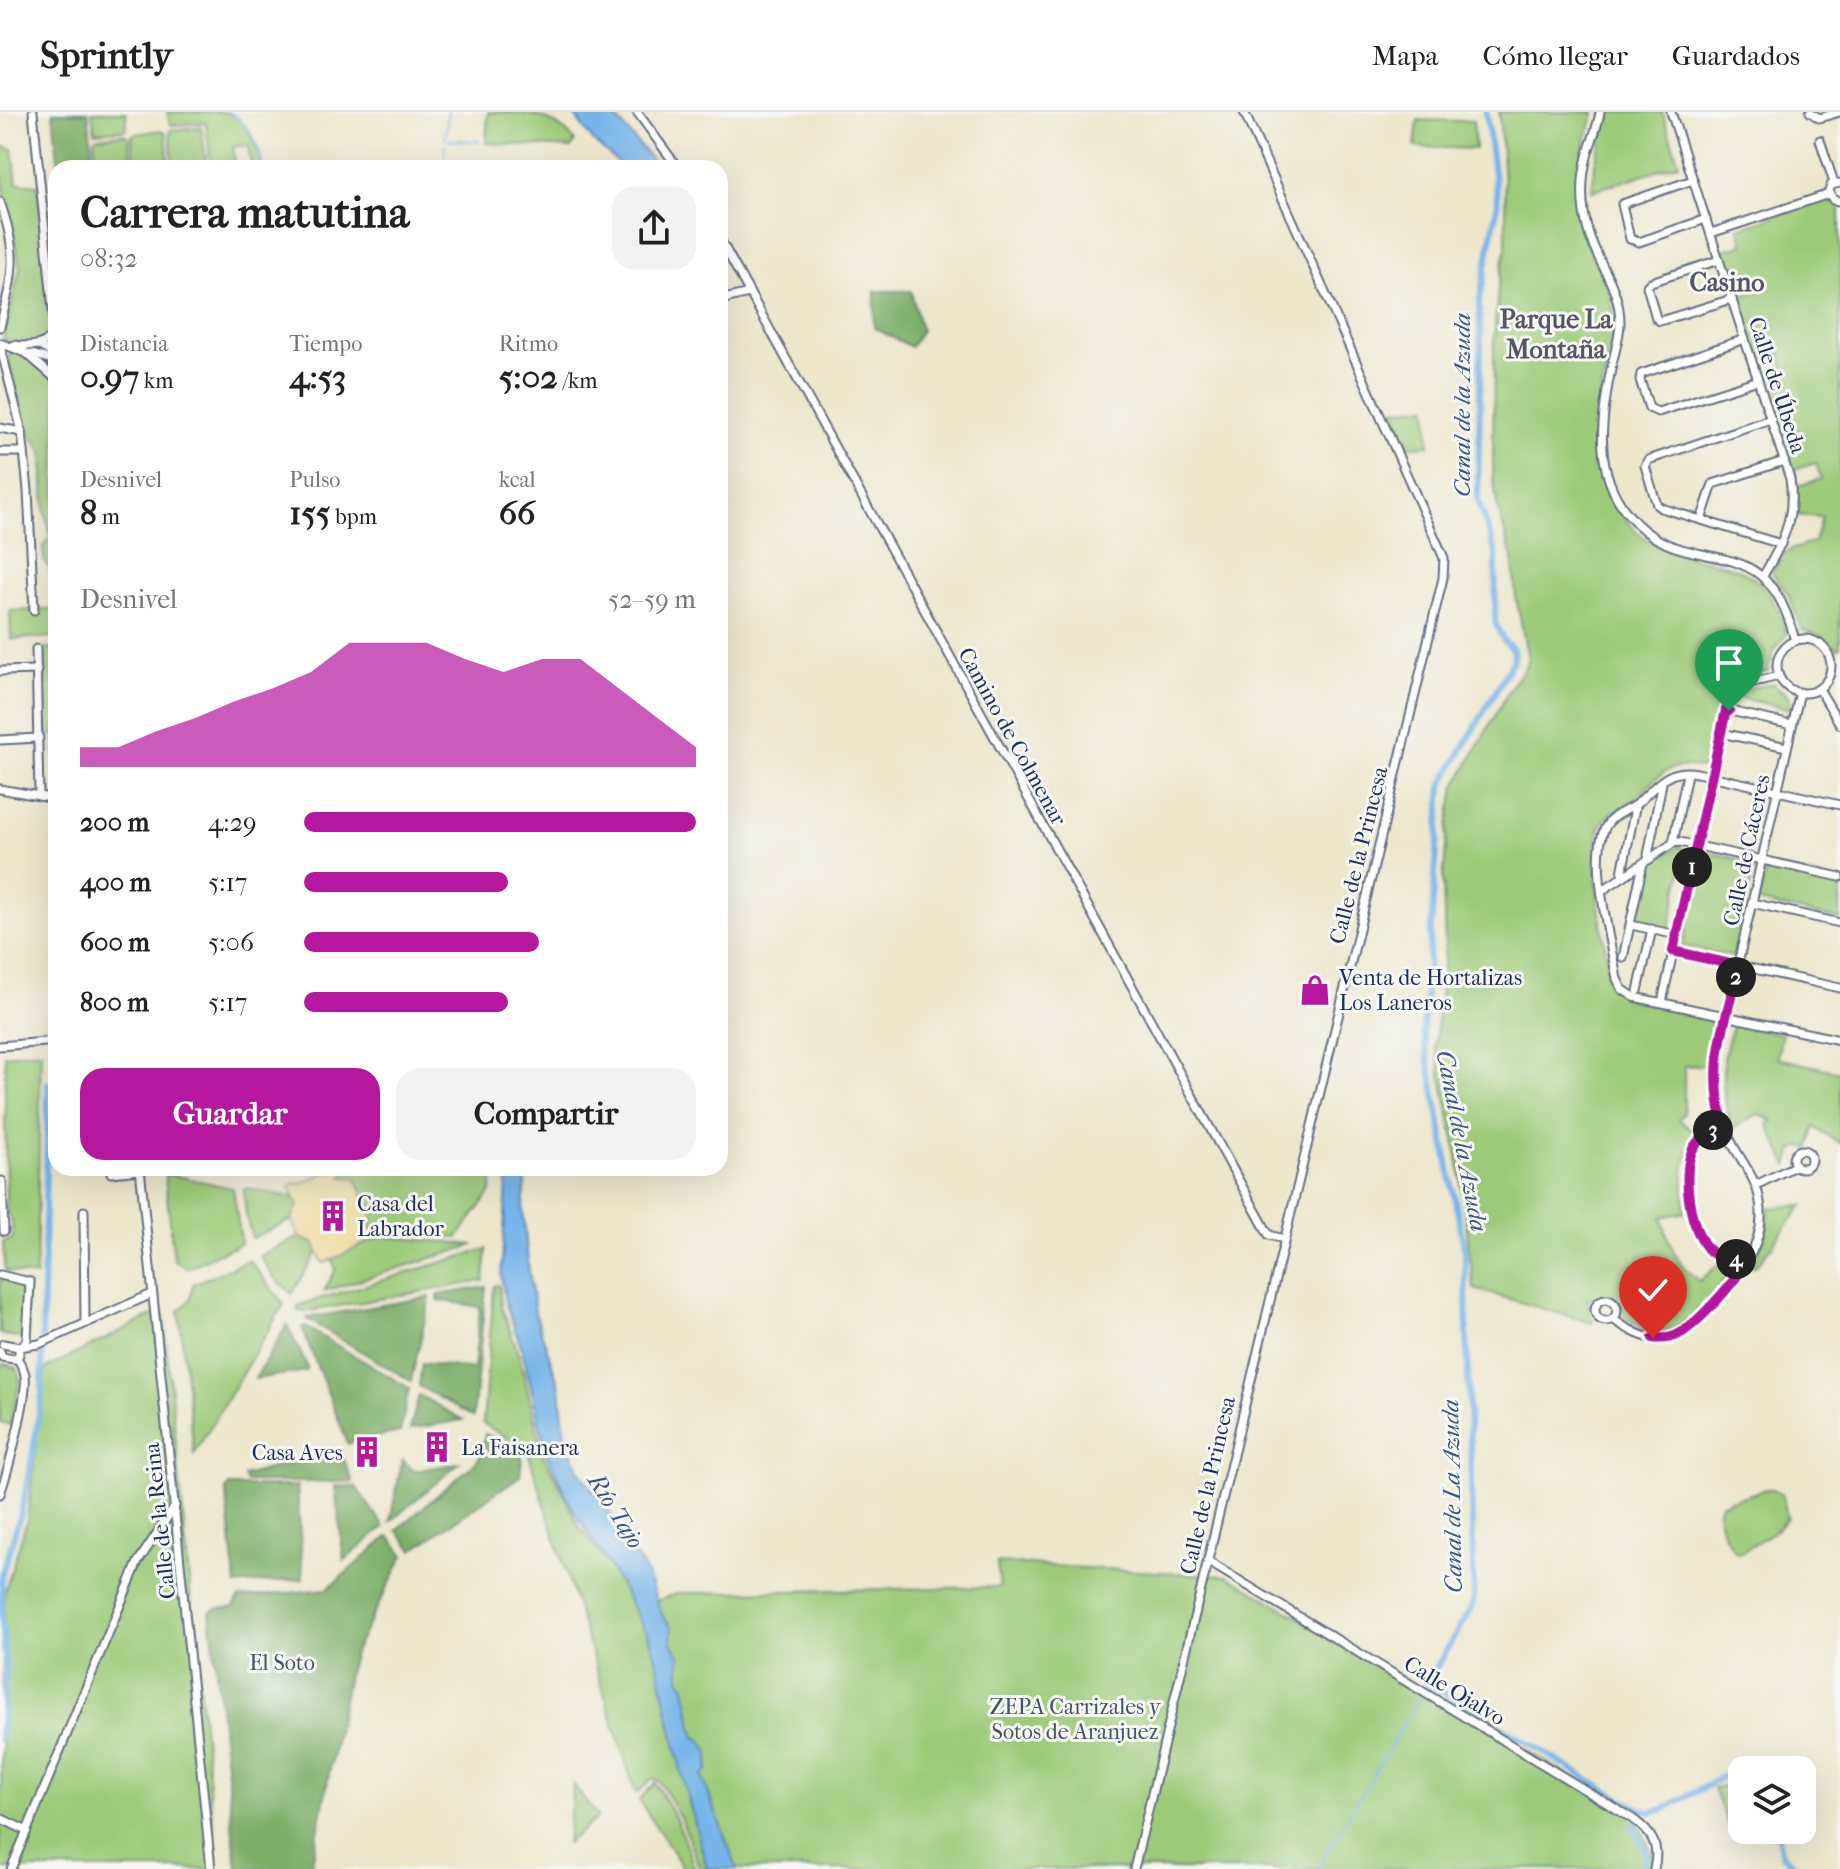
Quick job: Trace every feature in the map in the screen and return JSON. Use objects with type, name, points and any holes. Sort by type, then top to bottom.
[{"type":"street","points":[[33,112],[48,263]]},
{"type":"street","points":[[637,112],[672,160]]},
{"type":"street","name":"Calle de la Princesa","points":[[1134,1869],[1443,578],[1444,558],[1244,112]]},
{"type":"street","points":[[1600,112],[1584,169],[1582,192],[1587,230],[1612,281],[1620,320],[1602,431],[1602,451],[1612,490],[1629,515],[1654,537],[1683,551],[1730,558],[1763,576],[1782,602],[1795,641]]},
{"type":"street","name":"Calle de Úbeda","points":[[1671,112],[1771,419],[1793,497],[1792,514],[1781,544],[1763,576]]},
{"type":"street","points":[[1810,112],[1819,118],[1840,112]]},
{"type":"street","points":[[1820,140],[1837,183],[1829,188],[1829,194],[1833,200],[1840,201]]},
{"type":"street","points":[[1693,180],[1622,204],[1630,239],[1639,242],[1706,219]]},
{"type":"street","points":[[1711,233],[1829,194]]},
{"type":"street","points":[[0,202],[9,227],[14,262],[0,327]]},
{"type":"street","name":"Camino de Colmenar","points":[[728,254],[1269,1235],[1284,1239]]},
{"type":"street","points":[[1719,260],[1651,282],[1647,286],[1656,318],[1660,321],[1732,299]]},
{"type":"street","points":[[0,274],[12,277]]},
{"type":"street","points":[[728,298],[749,293]]},
{"type":"street","points":[[1745,339],[1641,374],[1640,380],[1649,408],[1658,412],[1758,380]]},
{"type":"street","points":[[39,346],[48,342]]},
{"type":"street","points":[[0,344],[39,346],[48,351]]},
{"type":"street","points":[[0,344],[48,359]]},
{"type":"street","points":[[0,344],[22,432],[34,610]]},
{"type":"street","points":[[26,353],[48,372]]},
{"type":"street","points":[[1771,419],[1645,462],[1657,505],[1781,544]]},
{"type":"street","points":[[0,428],[22,432]]},
{"type":"street","points":[[0,452],[24,452]]},
{"type":"street","points":[[1701,520],[1713,484],[1784,461]]},
{"type":"street","points":[[1808,640],[1820,644],[1833,656],[1829,675],[1819,689],[1800,692],[1791,689],[1779,676],[1780,654],[1795,641],[1808,640]]},
{"type":"street","points":[[36,649],[39,796]]},
{"type":"street","points":[[0,671],[37,670]]},
{"type":"street","points":[[1658,1002],[1677,935],[1726,710],[1734,689],[1779,676]]},
{"type":"street","points":[[1819,689],[1840,724]]},
{"type":"street","name":"Calle de Cáceres","points":[[1613,1319],[1632,1331],[1653,1338],[1675,1336],[1737,1277],[1757,1238],[1761,1205],[1756,1185],[1724,1126],[1717,1100],[1715,1073],[1800,692]]},
{"type":"street","points":[[1726,710],[1792,725]]},
{"type":"street","points":[[1721,733],[1787,747]]},
{"type":"street","points":[[0,740],[39,738]]},
{"type":"street","points":[[1840,805],[1712,776],[1682,771],[1670,774],[1635,806],[1610,820],[1603,831],[1599,868],[1619,985],[1629,995],[1840,1040]]},
{"type":"street","points":[[1673,843],[1687,774]]},
{"type":"street","points":[[1623,958],[1662,783]]},
{"type":"street","points":[[0,789],[48,798]]},
{"type":"street","points":[[1624,876],[1622,873],[1635,808]]},
{"type":"street","points":[[1603,890],[1673,843],[1697,845],[1840,877]]},
{"type":"street","points":[[1752,903],[1840,923]]},
{"type":"street","points":[[1631,925],[1677,935]]},
{"type":"street","points":[[1638,991],[1652,929]]},
{"type":"street","points":[[1673,951],[1839,985]]},
{"type":"street","points":[[0,1046],[48,1042]]},
{"type":"street","points":[[1724,1126],[1702,1137],[1690,1156],[1690,1204],[1695,1228],[1710,1252],[1718,1257],[1746,1262]]},
{"type":"street","points":[[1756,1185],[1795,1166]]},
{"type":"street","name":"Calle de la Reina","points":[[141,1176],[211,1869]]},
{"type":"street","points":[[0,1181],[4,1231]]},
{"type":"street","points":[[84,1211],[85,1323]]},
{"type":"street","points":[[0,1275],[30,1282],[27,1339],[17,1358]]},
{"type":"street","points":[[1,1350],[39,1344],[152,1294]]},
{"type":"street","points":[[0,1494],[9,1465],[25,1381],[23,1367],[17,1358],[1,1350]]},
{"type":"street","points":[[11,1869],[138,1562],[175,1506]]},
{"type":"street","name":"Calle Ojalvo","points":[[1207,1561],[1633,1819],[1653,1838],[1657,1854],[1654,1869]]},
{"type":"street","points":[[0,1818],[27,1831]]},
{"type":"green space","points":[[53,112],[88,112],[93,160],[58,160]]},
{"type":"green space","points":[[92,112],[126,112],[127,128],[95,132]]},
{"type":"green space","points":[[167,112],[225,112],[233,115],[246,127],[260,160],[250,160],[248,146],[237,146],[233,148],[234,160],[210,160],[206,123],[171,125]]},
{"type":"green space","points":[[488,112],[536,116],[556,125],[575,141],[571,148],[486,143]]},
{"type":"green space","points":[[1499,112],[1594,112],[1579,169],[1578,203],[1584,236],[1613,304],[1613,336],[1597,430],[1606,489],[1629,524],[1651,542],[1674,552],[1739,570],[1758,582],[1774,602],[1787,634],[1774,651],[1768,671],[1732,680],[1724,686],[1704,768],[1679,767],[1664,772],[1630,803],[1607,817],[1597,838],[1599,908],[1607,957],[1617,990],[1630,1000],[1716,1020],[1709,1065],[1684,1066],[1684,1114],[1679,1119],[1697,1136],[1685,1162],[1686,1212],[1662,1217],[1675,1253],[1685,1269],[1700,1281],[1720,1263],[1733,1268],[1691,1316],[1671,1330],[1662,1332],[1648,1330],[1626,1319],[1618,1300],[1609,1295],[1587,1299],[1593,1323],[1474,1289],[1459,1163],[1435,1045],[1445,949],[1443,879],[1455,788],[1528,658],[1516,597],[1513,560],[1493,479],[1494,341],[1498,289],[1506,248]]},
{"type":"green space","points":[[1609,112],[1662,112],[1679,163],[1592,191],[1595,163]]},
{"type":"green space","points":[[1418,120],[1473,121],[1475,149],[1415,147]]},
{"type":"green space","points":[[201,127],[206,160],[172,160],[170,130]]},
{"type":"green space","points":[[161,130],[166,133],[168,160],[134,160],[132,135]]},
{"type":"green space","points":[[124,134],[129,137],[131,160],[96,160],[96,137]]},
{"type":"green space","points":[[0,146],[13,149],[17,183],[38,185],[48,284],[48,524],[43,452],[26,428],[8,357],[12,353],[12,342],[3,340],[20,268],[0,168]]},
{"type":"green space","points":[[1826,200],[1840,204],[1840,647],[1837,648],[1819,635],[1802,630],[1789,596],[1772,573],[1782,553],[1814,542],[1822,517],[1797,515],[1797,486],[1821,479],[1816,463],[1792,470],[1762,376],[1785,369],[1780,354],[1757,361],[1736,298],[1760,290],[1755,275],[1731,282],[1721,251],[1744,244],[1739,228]]},
{"type":"green space","points":[[875,291],[911,291],[921,330],[911,347],[874,328]]},
{"type":"green space","points":[[1428,407],[1429,445],[1409,446],[1394,409]]},
{"type":"green space","points":[[48,540],[48,567],[44,559],[43,547]]},
{"type":"green space","points":[[48,609],[48,637],[11,639],[10,611]]},
{"type":"green space","points":[[41,649],[48,649],[48,735],[44,735]]},
{"type":"green space","points":[[1773,683],[1790,698],[1789,709],[1736,697],[1739,691]]},
{"type":"green space","points":[[1680,846],[1686,851],[1669,930],[1634,922],[1646,866]]},
{"type":"green space","points":[[1703,851],[1755,863],[1734,957],[1683,946]]},
{"type":"green space","points":[[1768,866],[1840,882],[1840,920],[1758,902]]},
{"type":"green space","points":[[1737,1024],[1782,1034],[1777,1058],[1840,1072],[1840,1143],[1814,1127],[1809,1148],[1801,1146],[1793,1150],[1788,1166],[1768,1124],[1773,1121],[1758,1114],[1733,1129],[1723,1077],[1729,1038]]},
{"type":"green space","points":[[41,1051],[36,1277],[5,1271],[3,1242],[13,1239],[12,1221],[6,1212],[5,1055]]},
{"type":"green space","points":[[176,1176],[233,1188],[241,1243],[187,1268],[174,1260],[165,1177]]},
{"type":"green space","points":[[493,1176],[491,1192],[457,1238],[366,1228],[342,1177]]},
{"type":"green space","points":[[247,1188],[294,1198],[298,1205],[292,1220],[252,1238],[246,1216],[244,1190]]},
{"type":"green space","points":[[1803,1205],[1757,1265],[1752,1267],[1765,1236],[1768,1208]]},
{"type":"green space","points":[[381,1236],[474,1245],[324,1291],[336,1269],[331,1258]]},
{"type":"green space","points":[[299,1237],[315,1244],[318,1251],[292,1294],[273,1276],[260,1256]]},
{"type":"green space","points":[[487,1249],[484,1281],[304,1312],[297,1310],[299,1305]]},
{"type":"green space","points":[[249,1260],[284,1304],[194,1454],[179,1311],[190,1300],[193,1284]]},
{"type":"green space","points":[[0,1279],[27,1285],[24,1334],[21,1338],[0,1334]]},
{"type":"green space","name":"ZEPA Carrizales y Sotos de Aranjuez","points":[[499,1285],[501,1306],[520,1358],[544,1457],[578,1525],[606,1561],[634,1609],[678,1593],[1000,1587],[997,1563],[1228,1576],[1633,1813],[1656,1861],[1654,1869],[700,1869],[681,1819],[659,1781],[652,1779],[637,1793],[635,1791],[528,1452],[483,1423],[494,1286]]},
{"type":"green space","points":[[486,1287],[473,1417],[419,1386],[422,1363],[474,1369],[480,1307],[438,1300],[438,1295]]},
{"type":"green space","points":[[430,1297],[411,1381],[307,1319],[307,1318]]},
{"type":"green space","points":[[163,1310],[217,1869],[0,1869],[4,1594],[27,1520],[45,1369]]},
{"type":"green space","points":[[287,1325],[307,1371],[255,1379]]},
{"type":"green space","points":[[304,1326],[409,1388],[400,1432],[348,1444],[302,1328]]},
{"type":"green space","points":[[6,1364],[17,1368],[20,1380],[11,1425],[0,1423],[0,1366]]},
{"type":"green space","points":[[419,1395],[463,1420],[410,1429]]},
{"type":"green space","points":[[485,1434],[520,1453],[520,1476],[413,1550],[397,1530],[475,1463],[480,1457]]},
{"type":"green space","points":[[341,1453],[353,1482],[246,1482],[244,1476],[314,1457]]},
{"type":"green space","points":[[402,1460],[414,1471],[459,1463],[390,1522]]},
{"type":"green space","points":[[229,1486],[297,1486],[303,1579],[236,1585],[226,1489]]},
{"type":"green space","points":[[335,1486],[356,1487],[384,1527],[344,1561]]},
{"type":"green space","points":[[1773,1489],[1783,1496],[1787,1518],[1777,1529],[1737,1553],[1720,1523],[1721,1503]]},
{"type":"green space","name":"El Soto","points":[[389,1536],[404,1555],[355,1650],[349,1669],[311,1869],[237,1869],[210,1612],[233,1607],[239,1598],[327,1589]]},
{"type":"green space","points":[[655,1783],[677,1821],[695,1869],[684,1869],[639,1800]]},
{"type":"green space","points":[[573,1784],[598,1817],[567,1843]]},
{"type":"green space","points":[[1728,1785],[1728,1825],[1713,1788]]},
{"type":"sand","points":[[318,1176],[356,1178],[373,1217],[366,1228],[381,1230],[381,1236],[322,1262],[315,1244],[299,1237],[292,1220],[298,1205],[290,1187]]},
{"type":"water","points":[[572,112],[611,112],[652,160],[615,160],[593,141]]},
{"type":"water","points":[[507,1176],[526,1176],[523,1209],[529,1273],[535,1313],[560,1388],[565,1437],[581,1474],[619,1525],[618,1529],[631,1541],[626,1544],[645,1569],[662,1615],[672,1628],[671,1641],[680,1656],[680,1678],[685,1687],[695,1737],[702,1740],[709,1753],[708,1770],[702,1776],[737,1869],[707,1869],[649,1637],[609,1565],[574,1511],[547,1455],[523,1353],[505,1301],[501,1275]]},
{"type":"waterway","points":[[229,112],[253,136],[261,160]]},
{"type":"waterway","points":[[445,139],[448,112]]},
{"type":"waterway","name":"Canal de la Azuda","points":[[1435,1687],[1431,1677],[1474,1599],[1465,1252],[1423,1032],[1442,785],[1514,659],[1513,649],[1503,640],[1495,622],[1496,553],[1478,500],[1479,304],[1498,203],[1486,112]]},
{"type":"waterway","points":[[449,140],[472,141]]},
{"type":"waterway","points":[[474,141],[480,142]]},
{"type":"waterway","points":[[444,160],[445,145]]},
{"type":"waterway","points":[[42,1337],[48,1083]]},
{"type":"waterway","points":[[0,1740],[6,1666],[1,1615],[2,1573],[21,1513],[31,1463],[42,1394],[42,1346]]},
{"type":"waterway","points":[[1425,1689],[1429,1685],[1435,1687],[1593,1782]]},
{"type":"waterway","points":[[1317,1869],[1421,1695]]},
{"type":"waterway","points":[[1641,1809],[1651,1812],[1662,1810],[1728,1776]]},
{"type":"waterway","points":[[1596,1784],[1641,1809],[1638,1815]]},
{"type":"waterway","points":[[1633,1826],[1647,1854],[1643,1869]]},
{"type":"waterway","points":[[1780,1844],[1782,1854],[1798,1869]]},
{"type":"place","name":"Venta de Hortalizas Los Laneros","points":[[1315,990]]},
{"type":"place","name":"Casa del Labrador","points":[[333,1216]]},
{"type":"place","name":"La Faisanera","points":[[437,1447]]},
{"type":"place","name":"Casa Aves","points":[[367,1452]]},
{"type":"district","name":"Casino","points":[[1727,282]]},
{"type":"district","name":"Parque La Montaña","points":[[1556,334]]},
{"type":"route","points":[[1653,1338],[1664,1339],[1680,1334],[1737,1277],[1746,1262],[1718,1257],[1705,1247],[1695,1228],[1688,1184],[1693,1149],[1702,1137],[1724,1126],[1717,1100],[1715,1073],[1739,966],[1673,951],[1726,710],[1729,711]]},
{"type":"water label","name":"Canal de La Azuda","points":[[1452,1496]]},
{"type":"water label","name":"Río Tajo","points":[[616,1511]]}]
